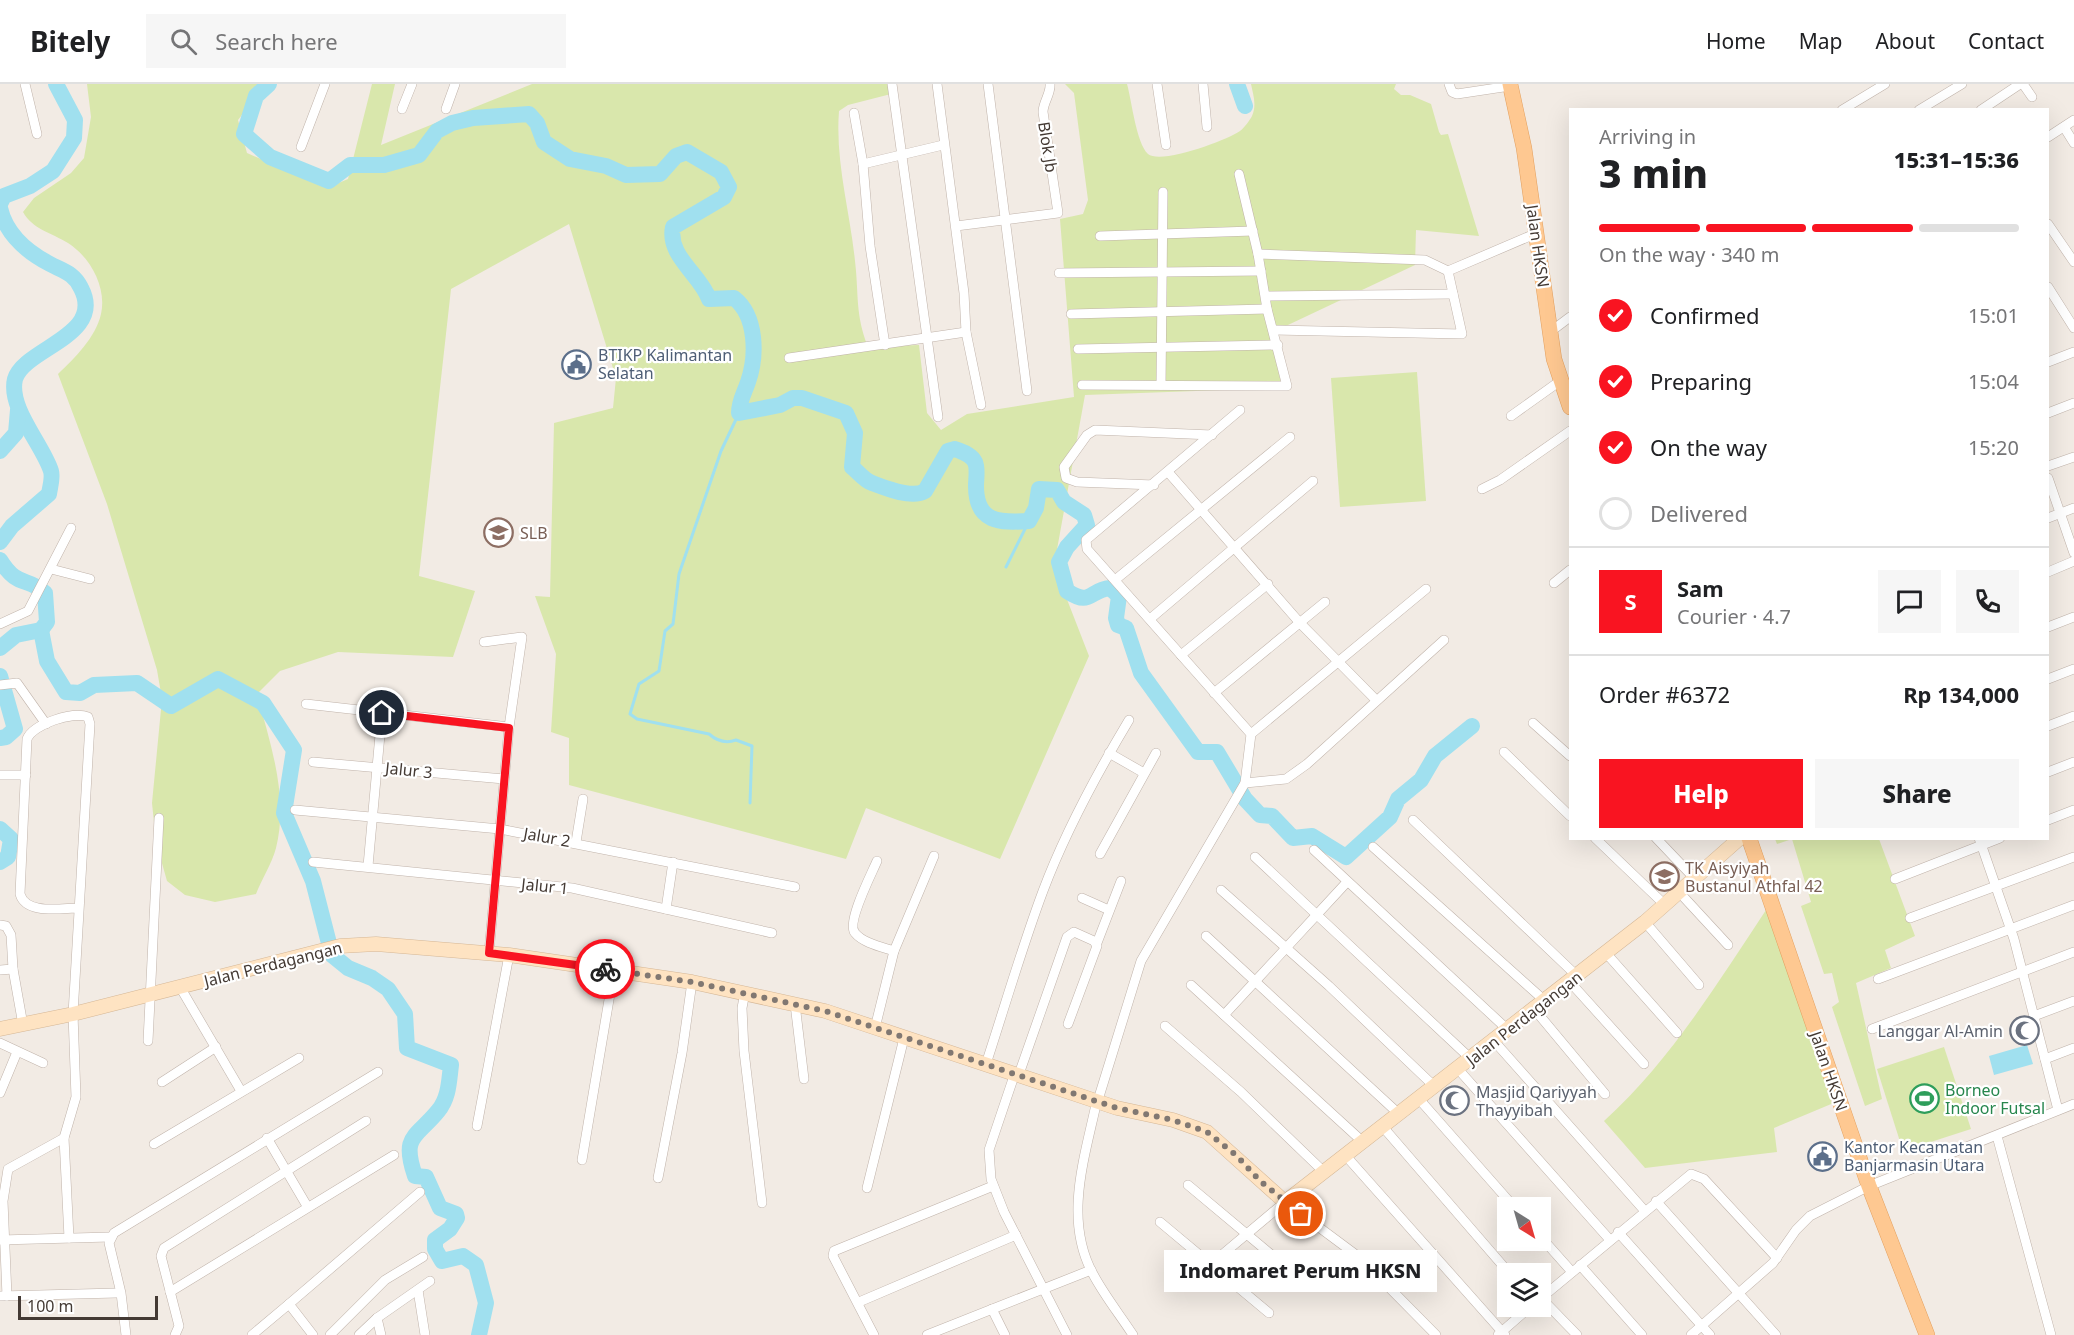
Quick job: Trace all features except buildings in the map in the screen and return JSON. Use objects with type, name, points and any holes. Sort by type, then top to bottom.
[{"type":"main road","name":"Jalan HKSN","points":[[1510,85],[1524,148],[1550,332],[1569,403]]},
{"type":"main road","name":"Jalan HKSN","points":[[1750,840],[1869,1186],[1927,1335]]},
{"type":"street","points":[[25,84],[28,106],[37,134]]},
{"type":"street","points":[[301,147],[325,84]]},
{"type":"street","points":[[402,109],[412,84]]},
{"type":"street","points":[[446,109],[454,84]]},
{"type":"street","points":[[892,84],[938,417]]},
{"type":"street","points":[[937,84],[943,145],[956,226],[966,332],[981,405]]},
{"type":"street","points":[[988,84],[1028,391]]},
{"type":"street","name":"Blok Jb","points":[[1005,221],[1058,213],[1043,112],[1043,102],[1048,95],[1050,84]]},
{"type":"street","points":[[1157,84],[1166,145]]},
{"type":"street","points":[[1203,84],[1207,127]]},
{"type":"street","points":[[1449,84],[1452,92],[1457,94],[1510,85]]},
{"type":"street","points":[[1845,108],[1885,84]]},
{"type":"street","points":[[1922,108],[1962,84]]},
{"type":"street","points":[[1984,108],[2022,84],[2032,97]]},
{"type":"street","points":[[854,113],[864,164],[870,246],[885,345]]},
{"type":"street","points":[[2049,136],[2074,120]]},
{"type":"street","points":[[2064,126],[2074,143]]},
{"type":"street","points":[[864,164],[943,145]]},
{"type":"street","points":[[1082,385],[1287,386],[1267,309],[1258,254],[1239,174]]},
{"type":"street","points":[[1161,385],[1163,192]]},
{"type":"street","points":[[956,226],[1005,221]]},
{"type":"street","points":[[2049,225],[2074,262]]},
{"type":"street","points":[[1100,236],[1253,231]]},
{"type":"street","points":[[1258,254],[1425,260],[1448,271],[1537,233]]},
{"type":"street","points":[[1059,273],[1261,271]]},
{"type":"street","points":[[1274,330],[1462,334],[1448,271]]},
{"type":"street","points":[[2049,289],[2074,328]]},
{"type":"street","points":[[1266,296],[1453,294]]},
{"type":"street","points":[[1071,314],[1267,309]]},
{"type":"street","points":[[1550,332],[1569,318]]},
{"type":"street","points":[[789,358],[966,332]]},
{"type":"street","points":[[1078,349],[1278,345]]},
{"type":"street","points":[[2049,362],[2074,352]]},
{"type":"street","points":[[1510,416],[1564,382]]},
{"type":"street","points":[[2049,413],[2074,403]]},
{"type":"street","points":[[1240,410],[1086,540],[1087,549],[1251,734]]},
{"type":"street","points":[[1154,484],[1077,482],[1066,478],[1064,467],[1087,435],[1095,430],[1212,435]]},
{"type":"street","points":[[1482,489],[1500,480],[1569,432]]},
{"type":"street","points":[[1115,580],[1290,437]]},
{"type":"street","points":[[2049,466],[2074,456]]},
{"type":"street","points":[[1168,472],[1300,623],[1376,700]]},
{"type":"street","points":[[1150,619],[1313,481]]},
{"type":"street","points":[[2049,481],[2074,553]]},
{"type":"street","points":[[2049,518],[2074,508]]},
{"type":"street","points":[[0,624],[28,611],[71,528]]},
{"type":"street","points":[[2049,572],[2074,561]]},
{"type":"street","points":[[1554,583],[1569,571]]},
{"type":"street","points":[[50,572],[90,579]]},
{"type":"street","points":[[1181,655],[1268,584]]},
{"type":"street","points":[[1133,1335],[1091,1270],[1080,1239],[1076,1199],[1097,1100],[1141,961],[1244,785],[1251,734],[1426,589]]},
{"type":"street","points":[[1214,693],[1325,602]]},
{"type":"street","points":[[2049,627],[2074,617]]},
{"type":"street","points":[[484,642],[522,637],[509,728],[489,953]]},
{"type":"street","points":[[1244,785],[1286,779],[1307,764],[1444,640]]},
{"type":"street","points":[[2049,679],[2074,669]]},
{"type":"street","points":[[0,685],[14,681],[24,690],[46,724]]},
{"type":"street","points":[[306,704],[509,728]]},
{"type":"street","points":[[368,866],[382,713]]},
{"type":"street","points":[[69,1238],[64,1138],[76,1097],[73,1014],[90,720],[80,715],[34,728],[27,739],[21,900],[32,908],[79,908]]},
{"type":"street","points":[[2049,726],[2074,716]]},
{"type":"street","points":[[986,1064],[1043,892],[1079,808],[1129,720]]},
{"type":"street","points":[[1533,723],[1569,755]]},
{"type":"street","points":[[1503,752],[1569,815]]},
{"type":"street","points":[[1109,753],[1144,773]]},
{"type":"street","points":[[1100,854],[1156,753]]},
{"type":"street","name":"Jalur 3","points":[[314,762],[504,779]]},
{"type":"street","points":[[2049,772],[2074,762]]},
{"type":"street","points":[[0,775],[26,775]]},
{"type":"street","points":[[576,842],[583,799]]},
{"type":"street","name":"Jalur 2","points":[[295,810],[500,829],[576,842],[795,887]]},
{"type":"street","points":[[2049,820],[2074,810]]},
{"type":"street","points":[[148,1041],[159,818]]},
{"type":"street","points":[[1413,820],[1574,979],[1644,1064]]},
{"type":"street","points":[[1597,840],[1665,905]]},
{"type":"street","points":[[1658,840],[1695,879]]},
{"type":"street","name":"Jalan Perdagangan","points":[[0,1029],[73,1014],[340,946],[376,944],[509,955],[692,982],[795,1004],[1117,1108],[1173,1120],[1207,1132],[1285,1202],[1606,954],[1738,840]]},
{"type":"street","points":[[1895,879],[1981,842],[2011,929],[2058,1110]]},
{"type":"street","points":[[1372,847],[1540,1006],[1605,1094]]},
{"type":"street","points":[[1314,850],[1508,1030]]},
{"type":"street","points":[[875,1028],[894,951],[934,856]]},
{"type":"street","points":[[1255,857],[1471,1059]]},
{"type":"street","points":[[1910,918],[2074,857]]},
{"type":"street","points":[[877,861],[855,913],[852,927],[854,933],[871,944],[894,951]]},
{"type":"street","name":"Jalur 1","points":[[313,862],[572,888],[772,933]]},
{"type":"street","points":[[666,909],[673,862]]},
{"type":"street","points":[[1068,1024],[1121,881]]},
{"type":"street","points":[[1224,1015],[1347,882]]},
{"type":"street","points":[[1221,890],[1286,947],[1435,1087]]},
{"type":"street","points":[[1679,892],[1728,945]]},
{"type":"street","points":[[1082,898],[1109,910]]},
{"type":"street","points":[[1878,979],[2074,905]]},
{"type":"street","points":[[1645,922],[1699,985]]},
{"type":"street","points":[[0,924],[6,926],[11,935],[13,969],[23,1025]]},
{"type":"street","points":[[1067,1335],[993,1186],[989,1150],[1067,937],[1074,932],[1097,943]]},
{"type":"street","points":[[1206,936],[1400,1114]]},
{"type":"street","points":[[1872,1029],[2074,952]]},
{"type":"street","points":[[1606,954],[1677,1033]]},
{"type":"street","points":[[477,1126],[509,955]]},
{"type":"street","points":[[0,970],[13,969]]},
{"type":"street","points":[[582,1161],[614,970]]},
{"type":"street","points":[[658,1178],[682,1053],[692,982]]},
{"type":"street","points":[[1191,985],[1363,1143]]},
{"type":"street","points":[[180,987],[241,1091]]},
{"type":"street","points":[[745,992],[742,1008],[744,1051],[762,1203]]},
{"type":"street","points":[[2034,1016],[2074,1001]]},
{"type":"street","points":[[795,1004],[804,1079]]},
{"type":"street","points":[[1165,1026],[1241,1092],[1324,1172]]},
{"type":"street","points":[[867,1188],[904,1038]]},
{"type":"street","points":[[1494,1041],[1644,1210]]},
{"type":"street","points":[[0,1043],[43,1063]]},
{"type":"street","points":[[162,1082],[216,1047]]},
{"type":"street","points":[[2045,1059],[2074,1048]]},
{"type":"street","points":[[0,1093],[17,1052]]},
{"type":"street","points":[[154,1144],[299,1058]]},
{"type":"street","points":[[1458,1069],[1610,1240]]},
{"type":"street","points":[[2,1240],[110,1237],[267,1138],[378,1072]]},
{"type":"street","points":[[1419,1100],[1505,1197]]},
{"type":"street","points":[[1691,1335],[1777,1258],[1796,1230],[1810,1216],[1869,1186],[2074,1104]]},
{"type":"street","points":[[176,1335],[178,1326],[161,1256],[164,1248],[366,1121]]},
{"type":"street","points":[[1383,1127],[1500,1263]]},
{"type":"street","points":[[1997,1136],[2051,1335]]},
{"type":"street","points":[[64,1138],[4,1168],[1,1202],[3,1296],[117,1293]]},
{"type":"street","points":[[267,1138],[307,1206]]},
{"type":"street","points":[[170,1292],[307,1206],[394,1155]]},
{"type":"street","points":[[1346,1156],[1502,1334],[1520,1317]]},
{"type":"street","points":[[1551,1290],[1687,1176],[1701,1176],[1777,1258]]},
{"type":"street","points":[[1188,1185],[1304,1282]]},
{"type":"street","points":[[874,1335],[859,1302],[833,1256],[834,1251],[993,1186]]},
{"type":"street","points":[[252,1335],[420,1192]]},
{"type":"street","points":[[1656,1201],[1740,1292],[1776,1335]]},
{"type":"street","points":[[1211,1264],[1285,1202],[1359,1257],[1436,1335]]},
{"type":"street","points":[[1160,1222],[1269,1313]]},
{"type":"street","points":[[1618,1232],[1710,1335]]},
{"type":"street","points":[[859,1302],[1016,1235]]},
{"type":"street","points":[[110,1237],[126,1335]]},
{"type":"street","points":[[1551,1246],[1642,1335]]},
{"type":"street","points":[[330,1335],[386,1280],[423,1257]]},
{"type":"street","points":[[927,1335],[939,1333],[992,1309],[1091,1270]]},
{"type":"street","points":[[358,1335],[377,1318],[430,1281]]},
{"type":"street","points":[[418,1290],[425,1335]]},
{"type":"street","points":[[289,1304],[314,1335]]},
{"type":"street","points":[[1551,1308],[1577,1335]]},
{"type":"street","points":[[992,1309],[1005,1335]]},
{"type":"street","points":[[377,1318],[381,1335]]},
{"type":"green space","points":[[87,84],[266,84],[238,120],[247,153],[327,188],[348,179],[372,84],[395,84],[381,145],[532,84],[892,84],[891,94],[848,105],[839,111],[839,149],[853,242],[859,314],[868,347],[919,345],[927,413],[941,430],[967,414],[1074,397],[1060,219],[1083,214],[1088,200],[1074,93],[1065,84],[1127,84],[1140,141],[1148,154],[1155,157],[1194,150],[1240,131],[1252,116],[1254,108],[1251,84],[1396,84],[1394,89],[1401,95],[1410,95],[1431,104],[1439,132],[1441,135],[1448,134],[1479,236],[1416,230],[1415,265],[1271,333],[1282,388],[1085,395],[1054,566],[1089,656],[1000,859],[866,808],[846,859],[569,785],[569,738],[551,732],[556,654],[535,596],[550,597],[554,423],[613,408],[616,378],[569,224],[451,289],[419,576],[475,591],[453,657],[338,652],[280,671],[257,694],[279,789],[280,809],[276,848],[256,894],[215,902],[185,895],[167,881],[156,842],[152,803],[162,699],[157,670],[107,504],[58,374],[84,347],[98,323],[102,304],[99,283],[90,264],[76,249],[37,227],[23,212],[34,198],[71,173],[84,158],[91,117]]},
{"type":"green space","points":[[1417,372],[1426,501],[1340,507],[1331,378]]},
{"type":"green space","points":[[1775,840],[1789,840],[1777,844]]},
{"type":"green space","points":[[1792,840],[1879,840],[1915,936],[1885,950],[1891,968],[1856,983],[1882,1099],[1865,1106],[1832,1007],[1839,1002],[1832,973],[1824,974],[1801,906],[1811,902]]},
{"type":"green space","points":[[1766,910],[1836,1102],[1774,1128],[1777,1152],[1645,1168],[1604,1121],[1650,1073],[1691,1021]]},
{"type":"green space","name":"Borneo Indoor Futsal","points":[[1944,1047],[1971,1129],[1903,1151],[1877,1069]]},
{"type":"water","points":[[2027,1045],[2033,1064],[1994,1075],[1989,1056]]},
{"type":"waterway","points":[[0,204],[4,196],[30,186],[53,171],[74,138],[75,120],[56,84]]},
{"type":"waterway","points":[[269,84],[256,96],[244,134],[270,157],[329,181],[350,165],[384,165],[419,155],[437,131],[452,123],[473,118],[529,114],[537,123],[544,142],[570,159],[606,166],[626,175],[660,174],[676,156],[687,152],[721,172],[729,187],[724,197],[673,227],[672,237],[679,256],[699,281],[709,299],[734,298],[747,315],[754,349],[751,372],[739,413],[780,405],[793,398],[802,398],[846,413],[855,433],[852,467],[869,482],[906,493],[925,491],[948,451],[955,449],[963,452],[976,464],[977,498],[980,507],[985,514],[999,521],[1029,521],[1036,508],[1039,489],[1057,490],[1064,502],[1084,515],[1087,525],[1067,547],[1059,562],[1067,591],[1075,596],[1086,598],[1110,588],[1119,596],[1116,618],[1118,625],[1126,628],[1141,673],[1198,752],[1217,752],[1245,799],[1260,815],[1272,816],[1293,838],[1312,836],[1346,857],[1390,817],[1398,799],[1421,780],[1435,756],[1472,726]]},
{"type":"waterway","points":[[1237,84],[1245,106]]},
{"type":"waterway","points":[[0,208],[7,226],[19,241],[33,254],[75,279],[81,288],[86,304],[82,318],[73,330],[21,368],[15,379],[14,390],[21,414],[47,461],[52,480],[49,494],[12,526],[0,542]]},
{"type":"waterway","points":[[0,451],[16,433],[18,410]]},
{"type":"waterway","points":[[739,413],[721,451],[679,574],[673,624],[665,631],[659,671],[639,684],[630,714],[637,719],[709,734],[721,741],[736,740],[752,746],[750,803]]},
{"type":"waterway","points":[[1006,567],[1029,521]]},
{"type":"waterway","points":[[0,560],[17,579],[45,593],[47,622],[41,630]]},
{"type":"waterway","points":[[41,630],[47,661],[66,692],[80,693],[94,685],[137,683],[171,706],[218,679],[263,703],[294,750],[284,813],[313,881],[332,955],[348,968],[372,978],[388,989],[405,1014],[407,1048],[451,1065],[448,1089],[442,1106],[417,1133],[410,1145],[411,1163],[415,1176],[426,1177],[440,1208],[456,1214],[457,1218],[450,1229],[435,1240],[435,1249],[442,1261],[463,1256],[476,1265],[486,1303],[479,1335]]},
{"type":"waterway","points":[[0,648],[16,635],[41,630]]},
{"type":"waterway","points":[[0,676],[15,729],[6,737],[0,738]]},
{"type":"waterway","points":[[0,829],[11,839],[8,857],[0,862]]},
{"type":"way so far","points":[[605,969],[692,982],[825,1011],[1117,1108],[1173,1120],[1207,1132],[1237,1156],[1260,1181],[1301,1214]]},
{"type":"place","name":"BTIKP Kalimantan Selatan","points":[[577,364]]},
{"type":"place","name":"SLB","points":[[499,533]]},
{"type":"place","name":"TK Aisyiyah Bustanul Athfal 42","points":[[1664,877]]},
{"type":"place","name":"Langgar Al-Amin","points":[[2024,1031]]},
{"type":"place","name":"Borneo Indoor Futsal","points":[[1924,1099]]},
{"type":"place","name":"Masjid Qariyyah Thayyibah","points":[[1455,1101]]},
{"type":"place","name":"Kantor Kecamatan Banjarmasin Utara","points":[[1823,1156]]},
{"type":"place","name":"Indomaret Perum HKSN","points":[[1301,1214]]},
{"type":"route","points":[[382,713],[509,728],[489,953],[605,969]]}]
